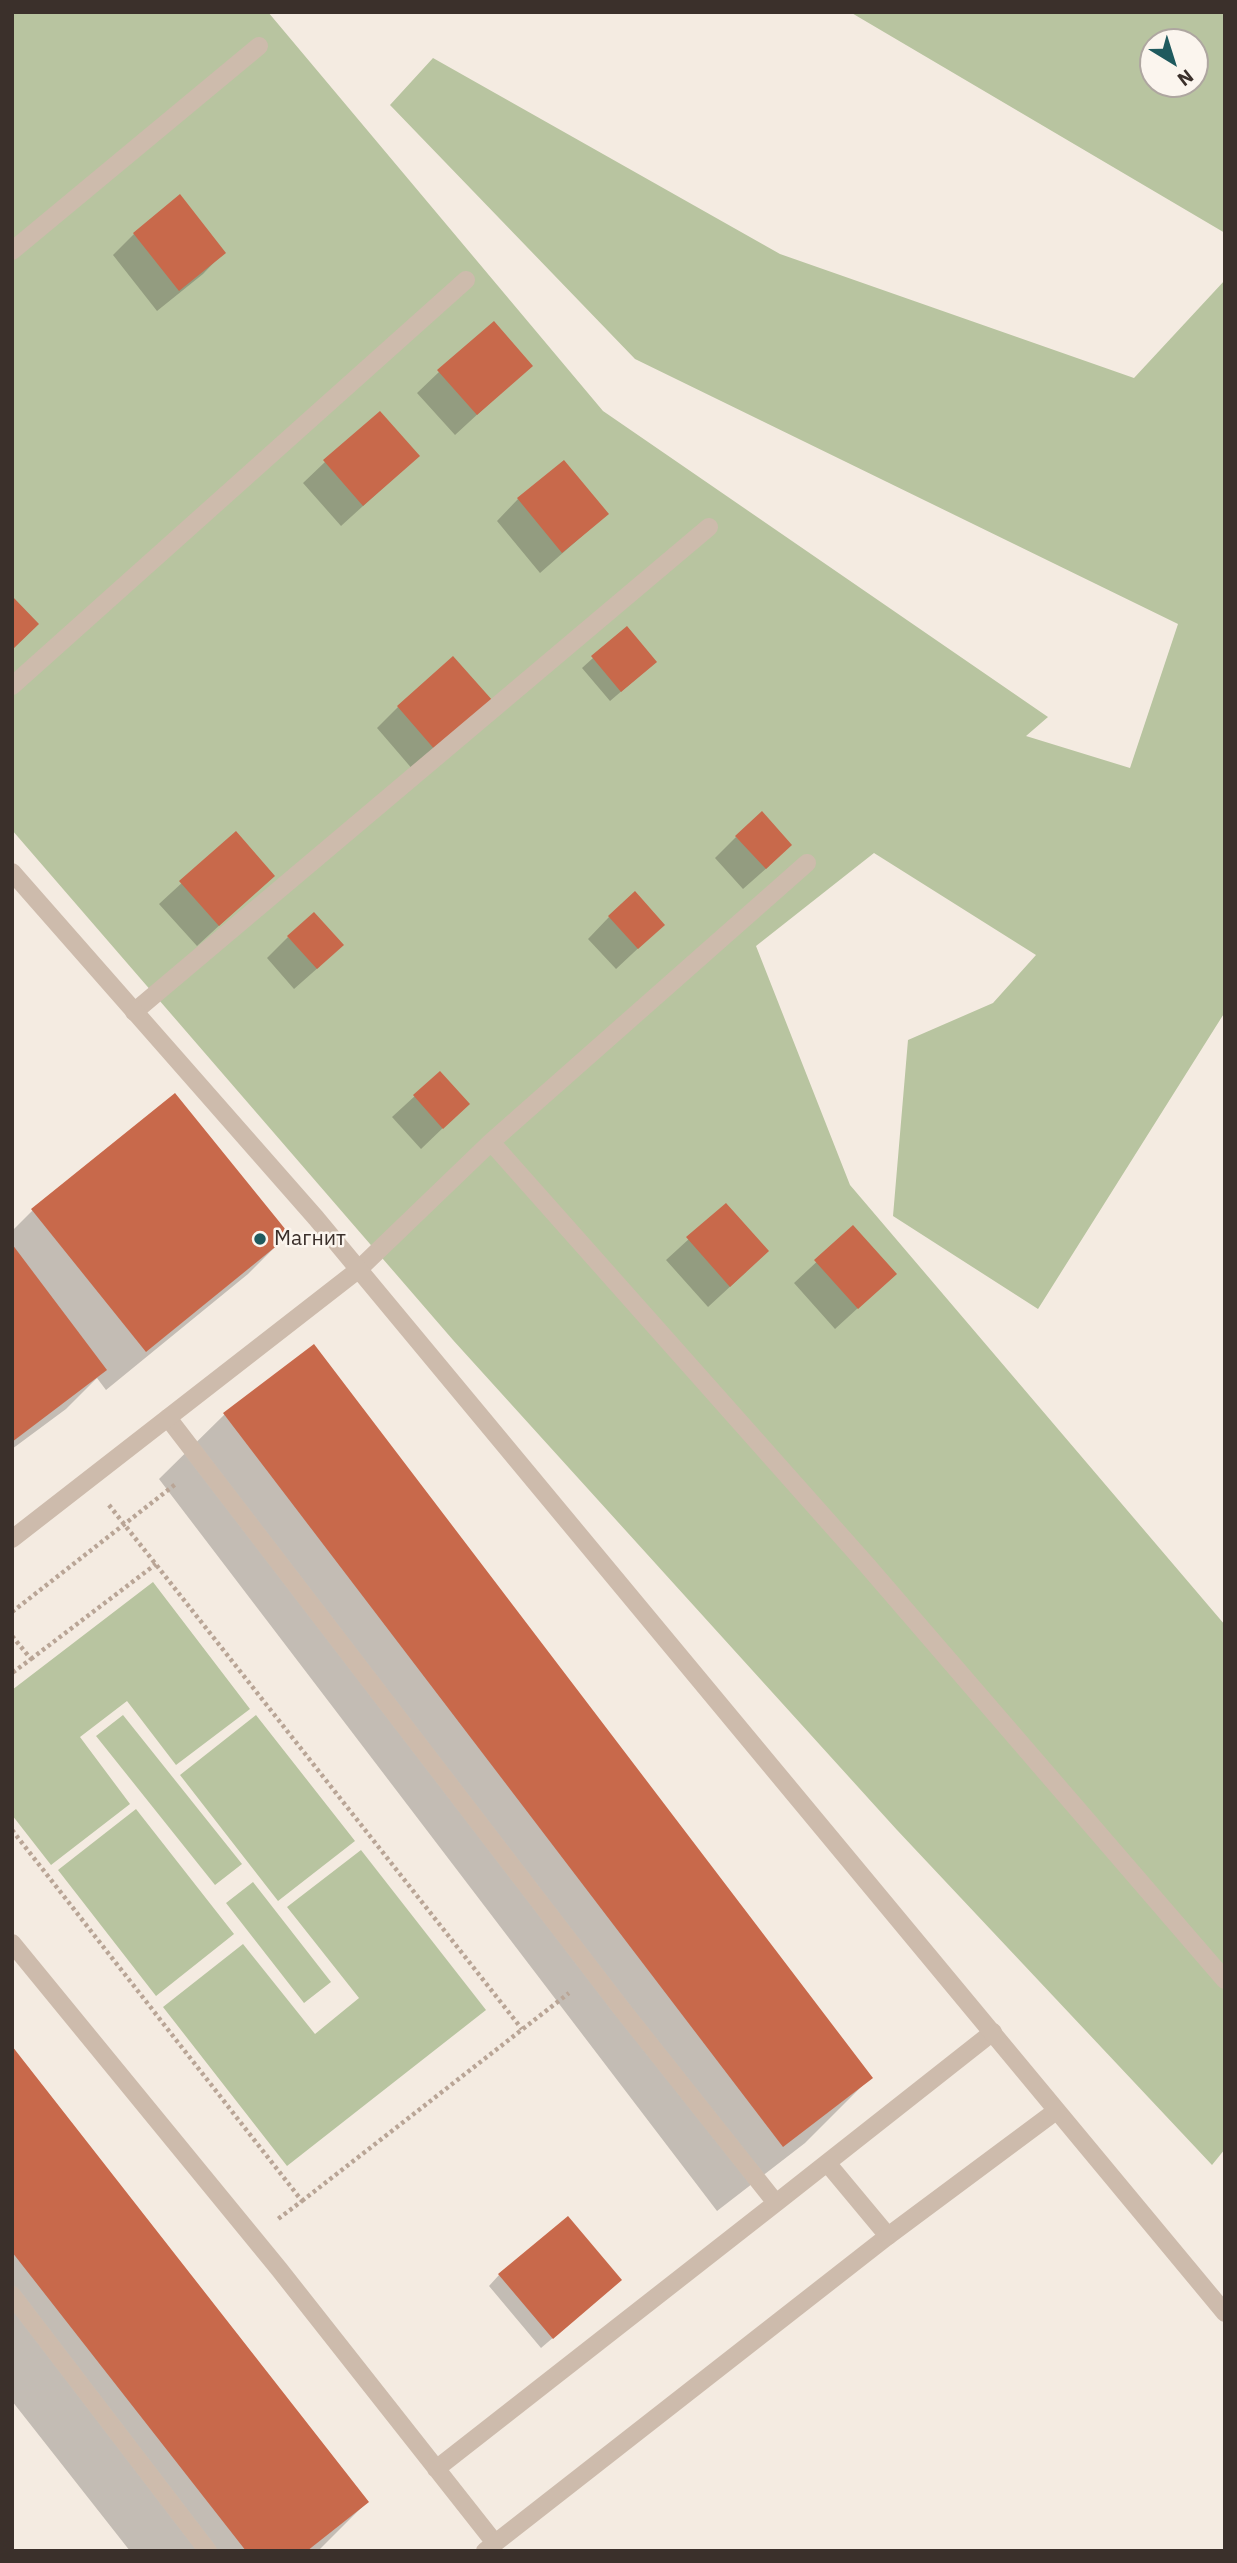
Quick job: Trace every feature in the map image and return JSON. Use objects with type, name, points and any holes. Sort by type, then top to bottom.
[{"type":"street","points":[[12,251],[259,46]]},
{"type":"street","points":[[12,686],[466,281]]},
{"type":"street","points":[[134,1012],[709,527]]},
{"type":"street","points":[[12,1539],[358,1270],[491,1142],[807,863]]},
{"type":"street","points":[[12,873],[316,1218],[1225,2313]]},
{"type":"street","points":[[491,1142],[866,1563],[1225,1980]]},
{"type":"street","points":[[168,1418],[594,1973],[776,2203]]},
{"type":"street","points":[[12,1943],[253,2238],[436,2469],[490,2547],[888,2236],[1056,2110]]},
{"type":"street","points":[[436,2469],[993,2032]]},
{"type":"street","points":[[828,2164],[888,2236]]},
{"type":"street","points":[[12,2295],[208,2551]]},
{"type":"path","points":[[12,1612],[202,1463]]},
{"type":"path","points":[[89,1479],[522,2029]]},
{"type":"path","points":[[12,1673],[156,1564]]},
{"type":"path","points":[[12,1636],[31,1659]]},
{"type":"path","points":[[12,1830],[302,2201]]},
{"type":"path","points":[[253,2238],[594,1973]]},
{"type":"green space","points":[[12,12],[268,12],[603,411],[1048,717],[1026,736],[1130,768],[1178,624],[635,359],[390,105],[433,58],[780,254],[1134,378],[1225,280],[1225,1012],[1038,1309],[893,1216],[908,1040],[993,1003],[1036,955],[874,853],[756,946],[850,1185],[1225,1625],[1225,2149],[1212,2165],[897,1830],[453,1340],[12,830]]},
{"type":"green space","points":[[850,12],[1225,12],[1225,233]]},
{"type":"green space","points":[[153,1582],[250,1709],[176,1765],[127,1701],[80,1737],[130,1804],[51,1865],[12,1815],[12,1690]]},
{"type":"green space","points":[[123,1715],[242,1864],[215,1885],[96,1736]]},
{"type":"green space","points":[[256,1715],[355,1841],[278,1901],[180,1775]]},
{"type":"green space","points":[[136,1809],[234,1934],[156,1996],[58,1870]]},
{"type":"green space","points":[[361,1850],[486,2010],[287,2166],[163,2007],[243,1944],[315,2034],[359,1998],[287,1907]]},
{"type":"green space","points":[[253,1882],[331,1982],[304,2003],[226,1903]]},
{"type":"building","points":[[180,194],[226,253],[179,291],[133,233]]},
{"type":"building","points":[[494,321],[533,366],[477,415],[437,370]]},
{"type":"building","points":[[380,411],[420,456],[363,506],[323,460]]},
{"type":"building","points":[[564,460],[609,514],[562,553],[517,498]]},
{"type":"building","points":[[12,596],[39,624],[12,650]]},
{"type":"building","points":[[627,626],[657,662],[621,692],[591,656]]},
{"type":"building","points":[[453,656],[493,701],[436,751],[397,706]]},
{"type":"building","points":[[762,811],[792,845],[766,869],[735,836]]},
{"type":"building","points":[[236,831],[275,876],[219,926],[179,881]]},
{"type":"building","points":[[635,891],[665,925],[638,949],[608,916]]},
{"type":"building","points":[[314,912],[344,945],[317,969],[287,936]]},
{"type":"building","points":[[440,1071],[470,1104],[443,1129],[413,1095]]},
{"type":"building","points":[[175,1093],[290,1235],[146,1352],[31,1209]]},
{"type":"building","points":[[726,1203],[769,1251],[730,1287],[686,1237]]},
{"type":"building","points":[[853,1225],[897,1274],[858,1309],[814,1260]]},
{"type":"building","points":[[12,1244],[107,1370],[12,1442]]},
{"type":"building","points":[[314,1344],[873,2078],[783,2147],[223,1413]]},
{"type":"building","points":[[12,2046],[369,2502],[307,2551],[246,2551],[12,2252]]},
{"type":"building","points":[[568,2216],[622,2280],[553,2339],[498,2274]]},
{"type":"place","name":"Магнит","points":[[260,1239]]}]
